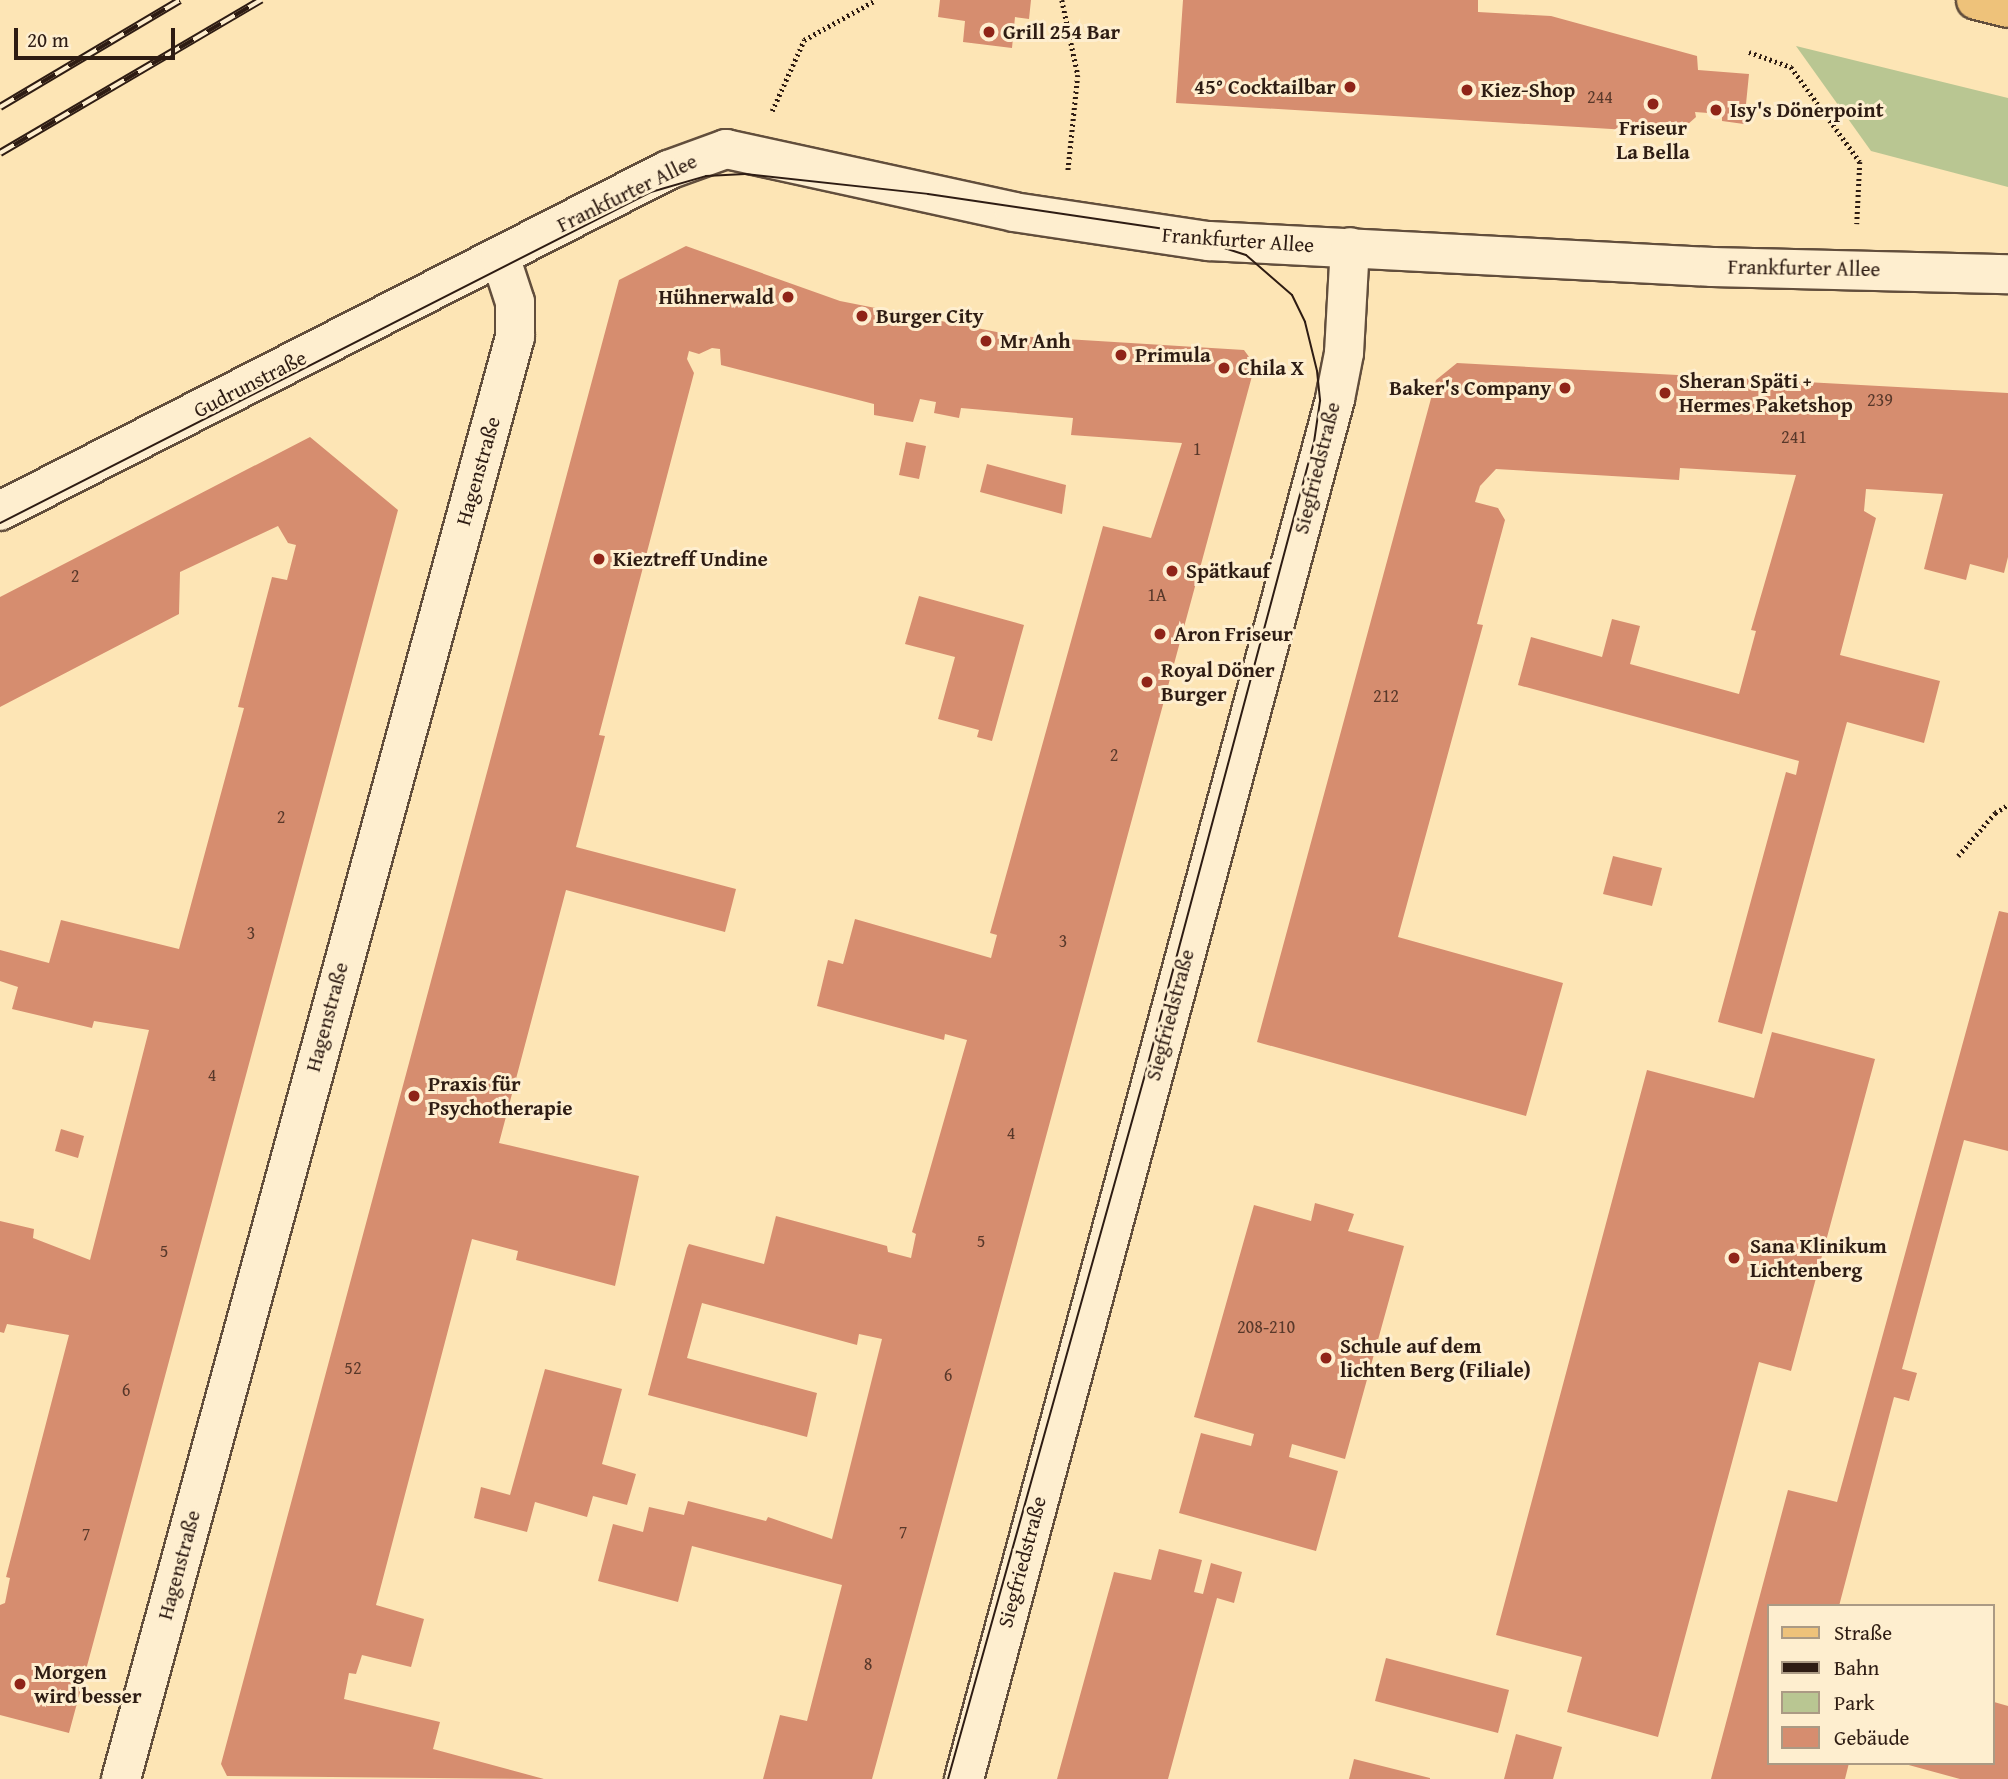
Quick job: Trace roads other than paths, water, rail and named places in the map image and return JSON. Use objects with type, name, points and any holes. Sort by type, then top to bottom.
[{"type":"main road","points":[[1976,0],[2008,8]]},
{"type":"street","name":"Frankfurter Allee","points":[[500,256],[703,154],[726,149],[773,157],[891,187],[1063,220],[1209,241],[1855,270],[2008,274]]},
{"type":"street","name":"Siegfriedstraße","points":[[964,1779],[1335,399],[1344,353],[1350,247]]},
{"type":"street","name":"Gudrunstraße","points":[[0,511],[500,256]]},
{"type":"street","name":"Hagenstraße","points":[[121,1779],[515,337],[515,302],[500,256]]},
{"type":"tram line","points":[[0,523],[651,192],[706,176],[745,174],[928,194],[1166,229],[1246,255],[1292,295],[1305,322],[1317,371],[1320,401],[1314,442],[1146,1071],[948,1779]]},
{"type":"railway","points":[[0,107],[180,0]]},
{"type":"railway","points":[[0,153],[261,0]]},
{"type":"place","name":"Grill 254 Bar","points":[[989,32]]},
{"type":"place","name":"45° Cocktailbar","points":[[1350,87]]},
{"type":"place","name":"Kiez-Shop","points":[[1467,90]]},
{"type":"place","name":"Friseur La Bella","points":[[1653,104]]},
{"type":"place","name":"Isy's Dönerpoint","points":[[1716,110]]},
{"type":"place","name":"Hühnerwald","points":[[788,297]]},
{"type":"place","name":"Burger City","points":[[862,316]]},
{"type":"place","name":"Mr Anh","points":[[986,341]]},
{"type":"place","name":"Primula","points":[[1121,355]]},
{"type":"place","name":"Chila X","points":[[1224,368]]},
{"type":"place","name":"Baker's Company","points":[[1565,388]]},
{"type":"place","name":"Sheran Späti + Hermes Paketshop","points":[[1665,393]]},
{"type":"place","name":"Kieztreff Undine","points":[[599,559]]},
{"type":"place","name":"Spätkauf","points":[[1172,571]]},
{"type":"place","name":"Aron Friseur","points":[[1160,634]]},
{"type":"place","name":"Royal Döner Burger","points":[[1147,682]]},
{"type":"place","name":"Praxis für Psychotherapie","points":[[414,1096]]},
{"type":"place","name":"Sana Klinikum Lichtenberg","points":[[1734,1258]]},
{"type":"place","name":"Schule auf dem lichten Berg (Filiale)","points":[[1326,1358]]},
{"type":"place","name":"Morgen wird besser","points":[[20,1684]]}]
